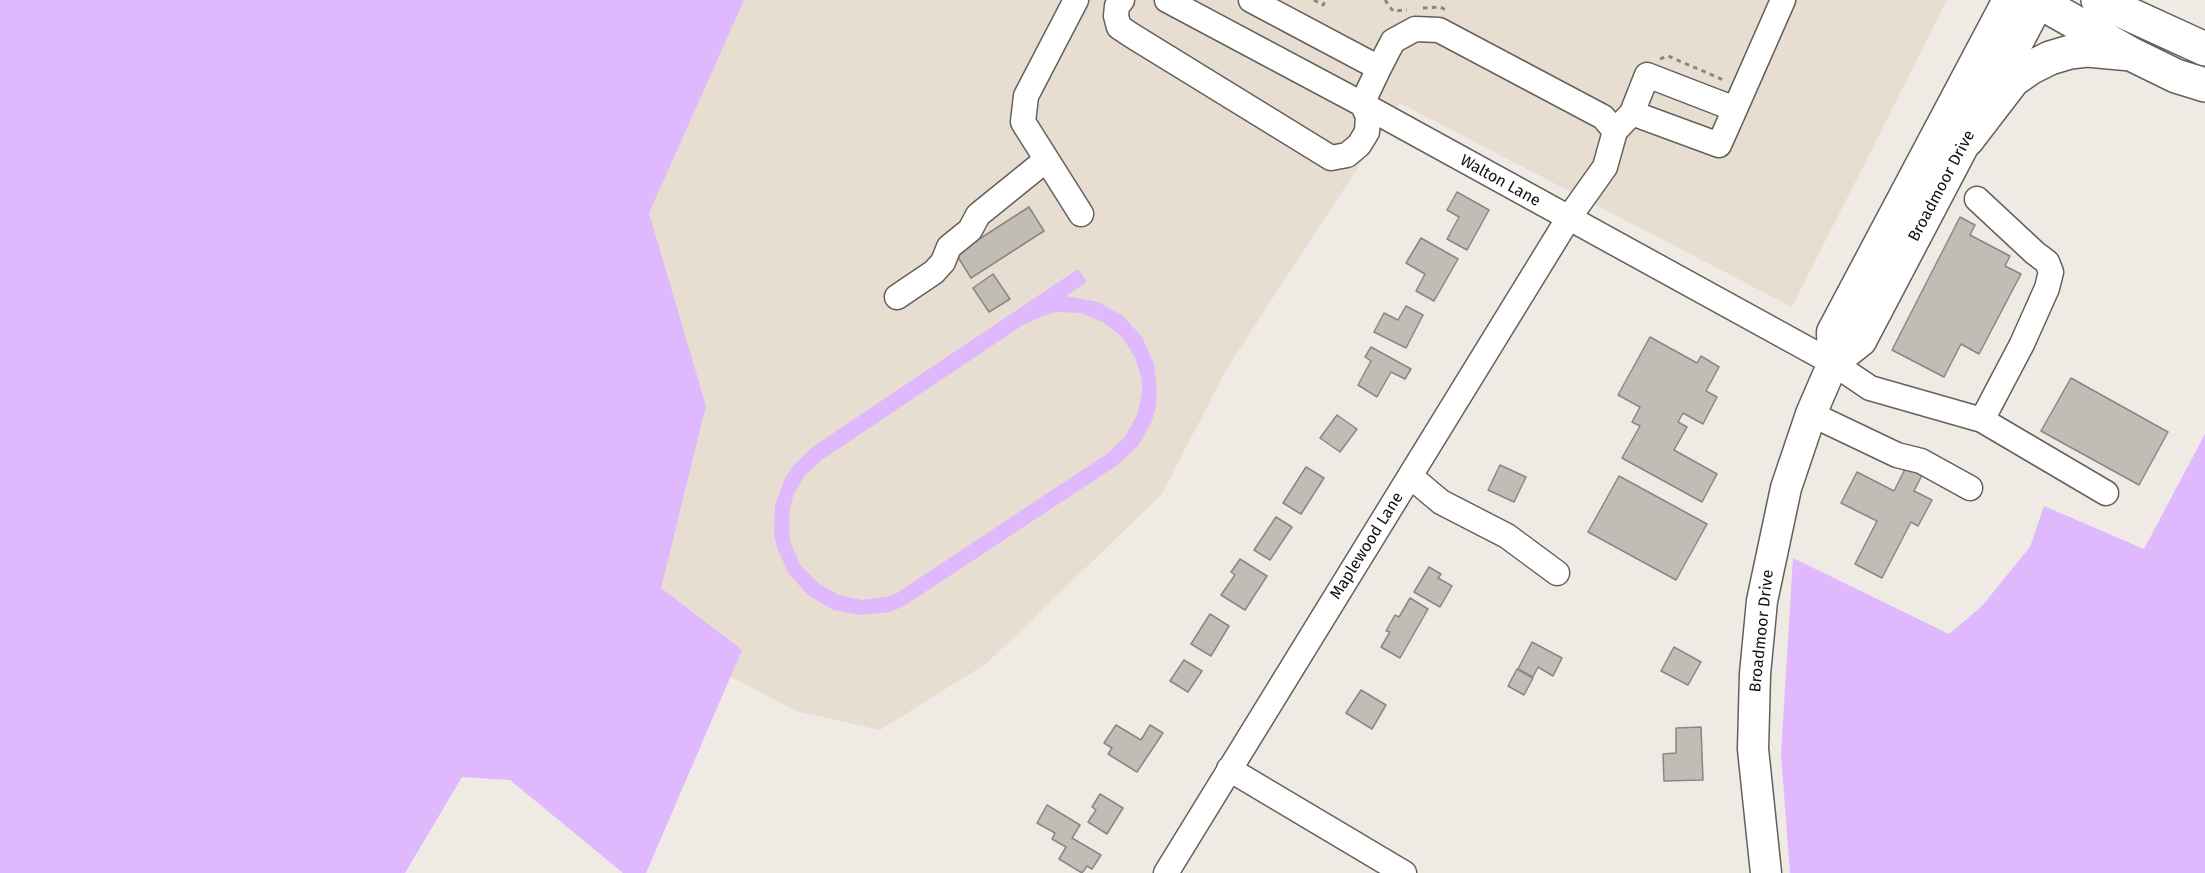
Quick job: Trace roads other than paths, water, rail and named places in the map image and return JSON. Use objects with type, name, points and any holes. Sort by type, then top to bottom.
[{"type":"highway","points":[[2097,0],[2205,49]]},
{"type":"highway","points":[[2145,0],[2159,22],[2176,35]]},
{"type":"highway","points":[[2039,1],[2131,54],[2176,76],[2205,86]]},
{"type":"highway","points":[[1967,140],[2013,80],[2030,68],[2050,58],[2070,52],[2087,50],[2131,54]]},
{"type":"main road","name":"Broadmoor Drive","points":[[1766,873],[1753,750],[1755,674],[1762,601],[1786,488],[1811,414],[1833,363],[1832,332],[2008,0]]},
{"type":"main road","name":"Broadmoor Drive","points":[[1833,363],[1861,341],[2039,1]]},
{"type":"street","points":[[1076,0],[1026,96],[1023,122],[1081,214]]},
{"type":"street","points":[[1122,0],[1117,6],[1116,16],[1119,27],[1331,158],[1347,155],[1359,145],[1367,132],[1368,116],[1362,104],[1379,68],[1393,41],[1415,29],[1439,30],[1602,117],[1615,130],[1632,113],[1647,75],[1735,108]]},
{"type":"street","name":"Walton Lane","points":[[1167,0],[1362,104],[1833,363],[1870,388],[1982,420],[2106,493]]},
{"type":"street","points":[[1632,113],[1719,146],[1782,0]]},
{"type":"street","points":[[1252,45],[1261,5],[1379,68]]},
{"type":"street","name":"Maplewood Lane","points":[[1166,873],[1568,219],[1605,167],[1615,130]]},
{"type":"street","points":[[897,297],[934,272],[944,262],[949,247],[970,230],[978,215],[1046,160]]},
{"type":"street","points":[[1977,199],[2047,262],[2051,272],[2047,288],[2022,344],[1982,420]]},
{"type":"street","points":[[1811,414],[1897,456],[1922,461],[1970,488]]},
{"type":"street","points":[[1410,476],[1441,502],[1507,536],[1557,573]]},
{"type":"street","points":[[1229,769],[1404,873]]}]
